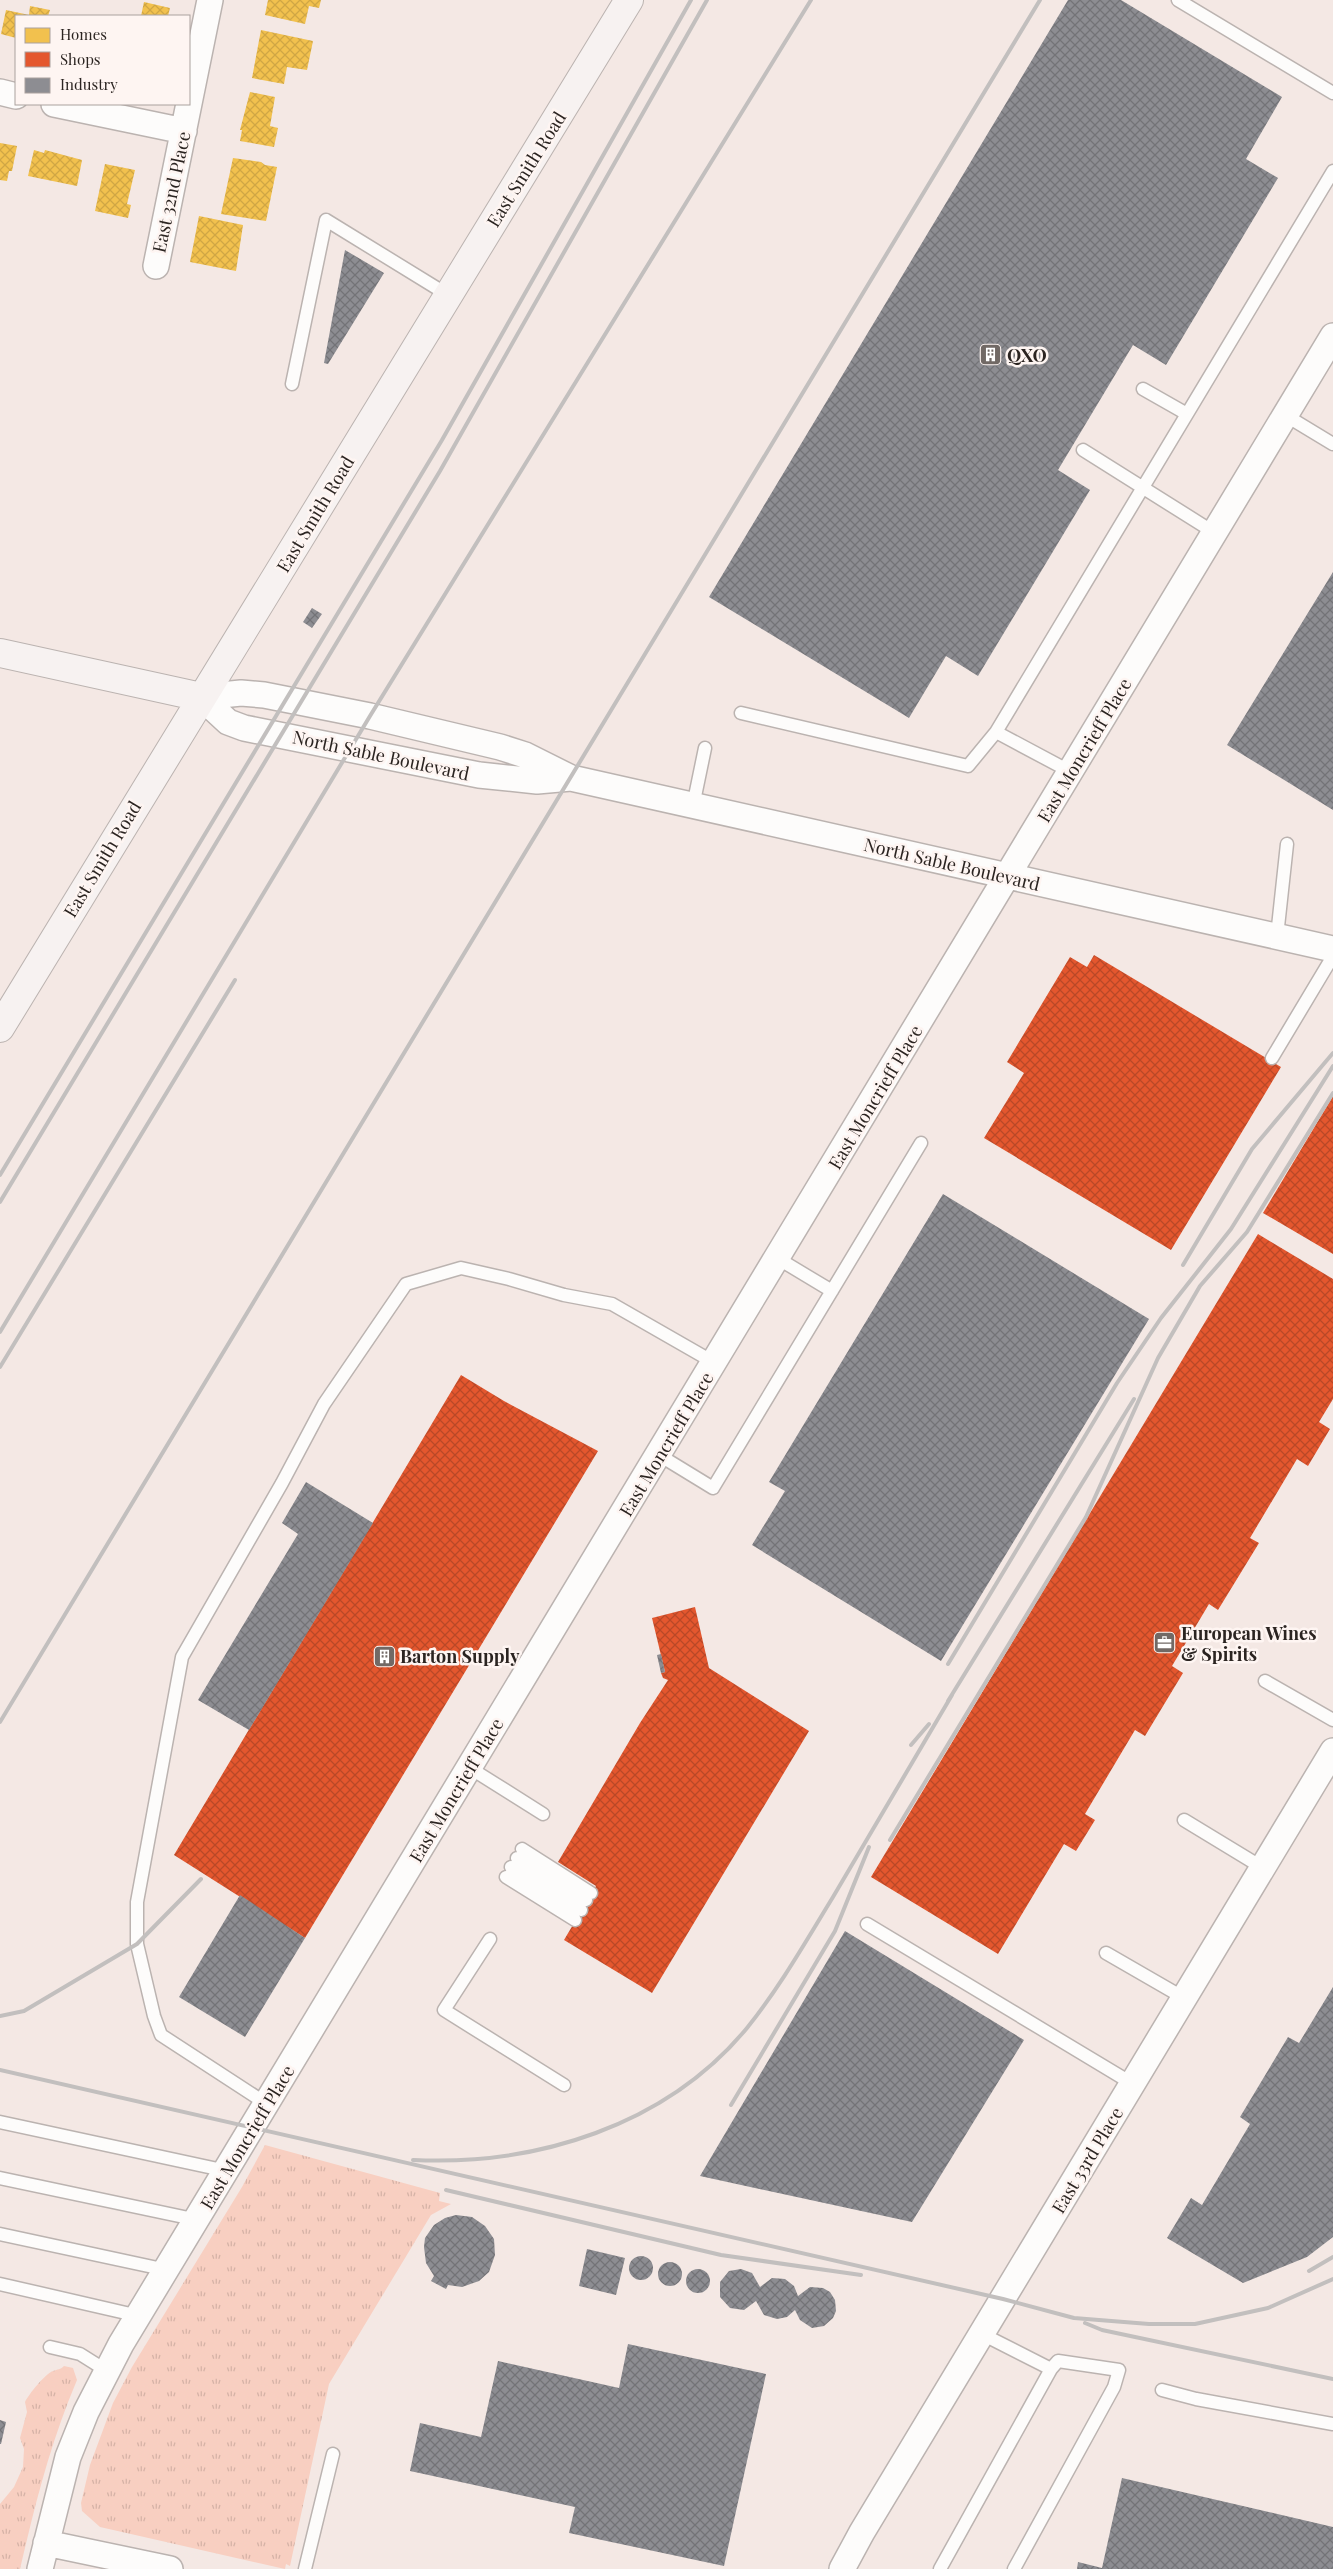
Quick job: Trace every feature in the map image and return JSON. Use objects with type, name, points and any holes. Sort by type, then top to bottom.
[{"type":"street","name":"East 32nd Place","points":[[190,101],[210,0]]},
{"type":"street","name":"East Smith Road","points":[[0,1028],[629,0]]},
{"type":"street","points":[[0,92],[15,96]]},
{"type":"street","points":[[59,105],[184,131]]},
{"type":"street","name":"East 32nd Place","points":[[156,266],[189,105]]},
{"type":"street","name":"East Moncrieff Place","points":[[40,2569],[68,2458],[86,2412],[107,2371],[1333,336]]},
{"type":"street","name":"North Sable Boulevard","points":[[0,653],[201,697],[241,693],[264,695],[370,716],[500,747],[525,755],[571,778],[1333,949]]},
{"type":"street","name":"North Sable Boulevard","points":[[201,697],[228,722],[244,728],[479,775],[537,780],[571,778]]},
{"type":"street","name":"East 33rd Place","points":[[842,2569],[862,2532],[1333,1751]]},
{"type":"street","points":[[46,2542],[170,2569]]},
{"type":"lane","points":[[1178,0],[1333,93]]},
{"type":"lane","points":[[741,713],[968,766],[996,732],[1333,171]]},
{"type":"lane","points":[[292,384],[326,220],[448,296]]},
{"type":"lane","points":[[1143,389],[1187,414]]},
{"type":"lane","points":[[1285,415],[1333,444]]},
{"type":"lane","points":[[1083,450],[1215,533]]},
{"type":"lane","points":[[996,732],[1070,772]]},
{"type":"lane","points":[[693,806],[705,748]]},
{"type":"lane","points":[[1277,936],[1287,844]]},
{"type":"lane","points":[[1272,1058],[1333,956]]},
{"type":"lane","points":[[659,1455],[713,1488],[921,1143]]},
{"type":"lane","points":[[777,1258],[832,1291]]},
{"type":"lane","points":[[267,2104],[161,2035],[154,2016],[137,1944],[137,1902],[182,1657],[282,1483],[324,1404],[406,1284],[461,1268],[509,1279],[564,1295],[612,1304],[714,1363]]},
{"type":"lane","points":[[1265,1680],[1333,1720]]},
{"type":"lane","points":[[470,1768],[543,1814]]},
{"type":"lane","points":[[1184,1820],[1263,1868]]},
{"type":"lane","points":[[514,1862],[583,1906],[514,1862]]},
{"type":"lane","points":[[868,1924],[1133,2084]]},
{"type":"lane","points":[[490,1939],[444,2010],[564,2085]]},
{"type":"lane","points":[[1106,1954],[1184,1998]]},
{"type":"lane","points":[[0,2122],[226,2171]]},
{"type":"lane","points":[[0,2178],[198,2220]]},
{"type":"lane","points":[[0,2234],[167,2270]]},
{"type":"lane","points":[[0,2284],[139,2316]]},
{"type":"lane","points":[[982,2334],[1051,2370]]},
{"type":"lane","points":[[50,2347],[80,2354],[107,2371]]},
{"type":"lane","points":[[940,2569],[1051,2370],[1058,2361],[1118,2370],[1114,2387],[1014,2569]]},
{"type":"lane","points":[[1162,2390],[1196,2399],[1333,2424]]},
{"type":"lane","points":[[305,2569],[333,2454]]},
{"type":"green space","points":[[265,2145],[440,2193],[439,2201],[451,2204],[431,2215],[329,2384],[290,2566],[286,2564],[285,2569],[100,2527],[82,2511],[81,2503],[90,2465],[113,2403],[132,2367],[242,2187]]},
{"type":"green space","points":[[64,2366],[73,2368],[77,2380],[44,2473],[20,2569],[0,2569],[0,2504],[14,2487],[23,2467],[24,2449],[20,2438],[27,2412],[25,2402],[46,2376]]},
{"type":"building: Homes","points":[[268,0],[321,0],[319,8],[309,6],[305,24],[265,15]]},
{"type":"building: Homes","points":[[144,2],[170,8],[168,15],[141,15]]},
{"type":"building: Homes","points":[[30,6],[50,10],[48,15],[29,15]]},
{"type":"building: Homes","points":[[6,10],[29,15],[15,15],[15,38],[1,34]]},
{"type":"building: Homes","points":[[261,30],[313,41],[307,70],[287,67],[284,84],[252,78]]},
{"type":"building: Homes","points":[[250,92],[275,97],[270,126],[278,128],[274,147],[240,141],[242,130],[240,130]]},
{"type":"building: Homes","points":[[0,143],[17,146],[12,171],[9,171],[7,181],[0,180]]},
{"type":"building: Homes","points":[[34,150],[44,153],[45,150],[82,160],[77,186],[28,176]]},
{"type":"building: Homes","points":[[233,158],[261,162],[265,165],[277,167],[266,221],[221,214]]},
{"type":"building: Homes","points":[[105,164],[135,170],[127,204],[131,205],[128,218],[95,211]]},
{"type":"building: Homes","points":[[199,216],[243,225],[236,271],[190,262]]},
{"type":"building: Shops","points":[[1094,955],[1281,1067],[1171,1250],[984,1138],[1024,1073],[1007,1062],[1070,957],[1087,967]]},
{"type":"building: Shops","points":[[1333,1096],[1333,1254],[1263,1213]]},
{"type":"building: Shops","points":[[1258,1234],[1333,1279],[1333,1399],[1319,1422],[1330,1429],[1308,1466],[1297,1459],[1250,1538],[1259,1543],[1218,1610],[1209,1604],[1172,1666],[1183,1673],[1145,1736],[1135,1730],[1085,1814],[1095,1820],[1076,1851],[1064,1844],[998,1954],[871,1877]]},
{"type":"building: Shops","name":"Barton Supply","points":[[461,1375],[504,1401],[598,1451],[305,1938],[174,1855]]},
{"type":"building: Shops","points":[[695,1607],[709,1668],[809,1731],[652,1993],[564,1940],[596,1886],[558,1862],[640,1723],[668,1680],[663,1678],[661,1673],[665,1672],[652,1618]]},
{"type":"building: Industry","name":"QXO","points":[[1068,0],[1121,0],[1282,97],[1246,159],[1278,178],[1166,365],[1133,345],[1058,470],[1090,490],[978,676],[946,656],[909,718],[709,597]]},
{"type":"building: Industry","points":[[345,250],[384,273],[328,364],[324,363]]},
{"type":"building: Industry","points":[[1333,572],[1333,810],[1227,745]]},
{"type":"building: Industry","points":[[312,608],[322,614],[312,628],[303,622]]},
{"type":"building: Industry","points":[[943,1194],[1149,1319],[941,1661],[752,1545],[785,1491],[769,1482]]},
{"type":"building: Industry","points":[[306,1482],[373,1523],[249,1730],[198,1700],[298,1534],[282,1523]]},
{"type":"building: Industry","points":[[661,1654],[665,1672],[661,1673],[657,1655]]},
{"type":"building: Industry","points":[[240,1895],[305,1938],[245,2037],[179,1997]]},
{"type":"building: Industry","points":[[845,1931],[1024,2040],[912,2222],[700,2176]]},
{"type":"building: Industry","points":[[1333,1987],[1333,2237],[1307,2257],[1243,2283],[1167,2238],[1191,2198],[1202,2205],[1250,2124],[1240,2117],[1288,2037],[1299,2043]]},
{"type":"building: Industry","points":[[456,2215],[472,2217],[485,2226],[494,2239],[495,2255],[489,2272],[479,2281],[462,2287],[448,2285],[446,2289],[431,2281],[434,2276],[426,2263],[425,2238],[434,2225],[445,2218]]},
{"type":"building: Industry","points":[[587,2249],[625,2258],[616,2295],[579,2286]]},
{"type":"building: Industry","points":[[641,2256],[646,2257],[652,2263],[652,2273],[646,2279],[641,2280],[636,2279],[630,2273],[629,2268],[630,2263],[636,2257]]},
{"type":"building: Industry","points":[[670,2262],[679,2265],[682,2274],[679,2283],[670,2286],[661,2283],[658,2274],[661,2265]]},
{"type":"building: Industry","points":[[698,2269],[707,2272],[710,2281],[707,2290],[698,2293],[689,2290],[686,2281],[689,2272]]},
{"type":"building: Industry","points":[[741,2269],[752,2273],[760,2287],[772,2278],[785,2279],[794,2286],[798,2296],[810,2287],[823,2288],[830,2292],[835,2300],[836,2311],[833,2318],[824,2326],[812,2328],[800,2320],[795,2310],[787,2317],[777,2319],[764,2315],[756,2301],[744,2310],[730,2308],[720,2297],[720,2282],[729,2271]]},
{"type":"building: Industry","points":[[628,2344],[766,2374],[724,2566],[569,2533],[575,2507],[410,2471],[420,2423],[481,2437],[498,2361],[619,2388]]},
{"type":"building: Industry","points":[[0,2420],[6,2422],[1,2444],[0,2444]]},
{"type":"building: Industry","points":[[1122,2478],[1333,2527],[1333,2569],[1077,2569],[1078,2562],[1102,2568]]},
{"type":"railway","points":[[0,1175],[442,440],[691,0]]},
{"type":"railway","points":[[0,1202],[440,471],[707,0]]},
{"type":"railway","points":[[0,1332],[370,716],[811,0]]},
{"type":"railway","points":[[0,1722],[1040,0]]},
{"type":"railway","points":[[0,1367],[235,980]]},
{"type":"railway","points":[[1183,1265],[1252,1149],[1333,1053]]},
{"type":"railway","points":[[948,1664],[1117,1383],[1161,1318],[1231,1229],[1333,1066]]},
{"type":"railway","points":[[890,1840],[1086,1517],[1158,1358],[1200,1286],[1247,1232],[1333,1093]]},
{"type":"railway","points":[[948,1701],[1134,1399]]},
{"type":"railway","points":[[413,2160],[459,2160],[506,2156],[551,2147],[596,2133],[638,2114],[678,2091],[714,2062],[747,2028],[782,1980],[952,1695]]},
{"type":"railway","points":[[911,1745],[929,1724]]},
{"type":"railway","points":[[731,2105],[835,1931],[869,1847]]},
{"type":"railway","points":[[0,2016],[24,2011],[137,1944],[201,1879]]},
{"type":"railway","points":[[0,2070],[1003,2299],[1074,2318],[1149,2324],[1195,2324],[1268,2308],[1333,2279]]},
{"type":"railway","points":[[446,2190],[721,2255],[861,2275]]},
{"type":"railway","points":[[1309,2271],[1333,2257]]},
{"type":"railway","points":[[1085,2323],[1102,2330],[1333,2379]]},
{"type":"place","name":"QXO","points":[[991,355]]},
{"type":"place","name":"European Wines & Spirits","points":[[1165,1643]]},
{"type":"place","name":"Barton Supply","points":[[384,1656]]}]
